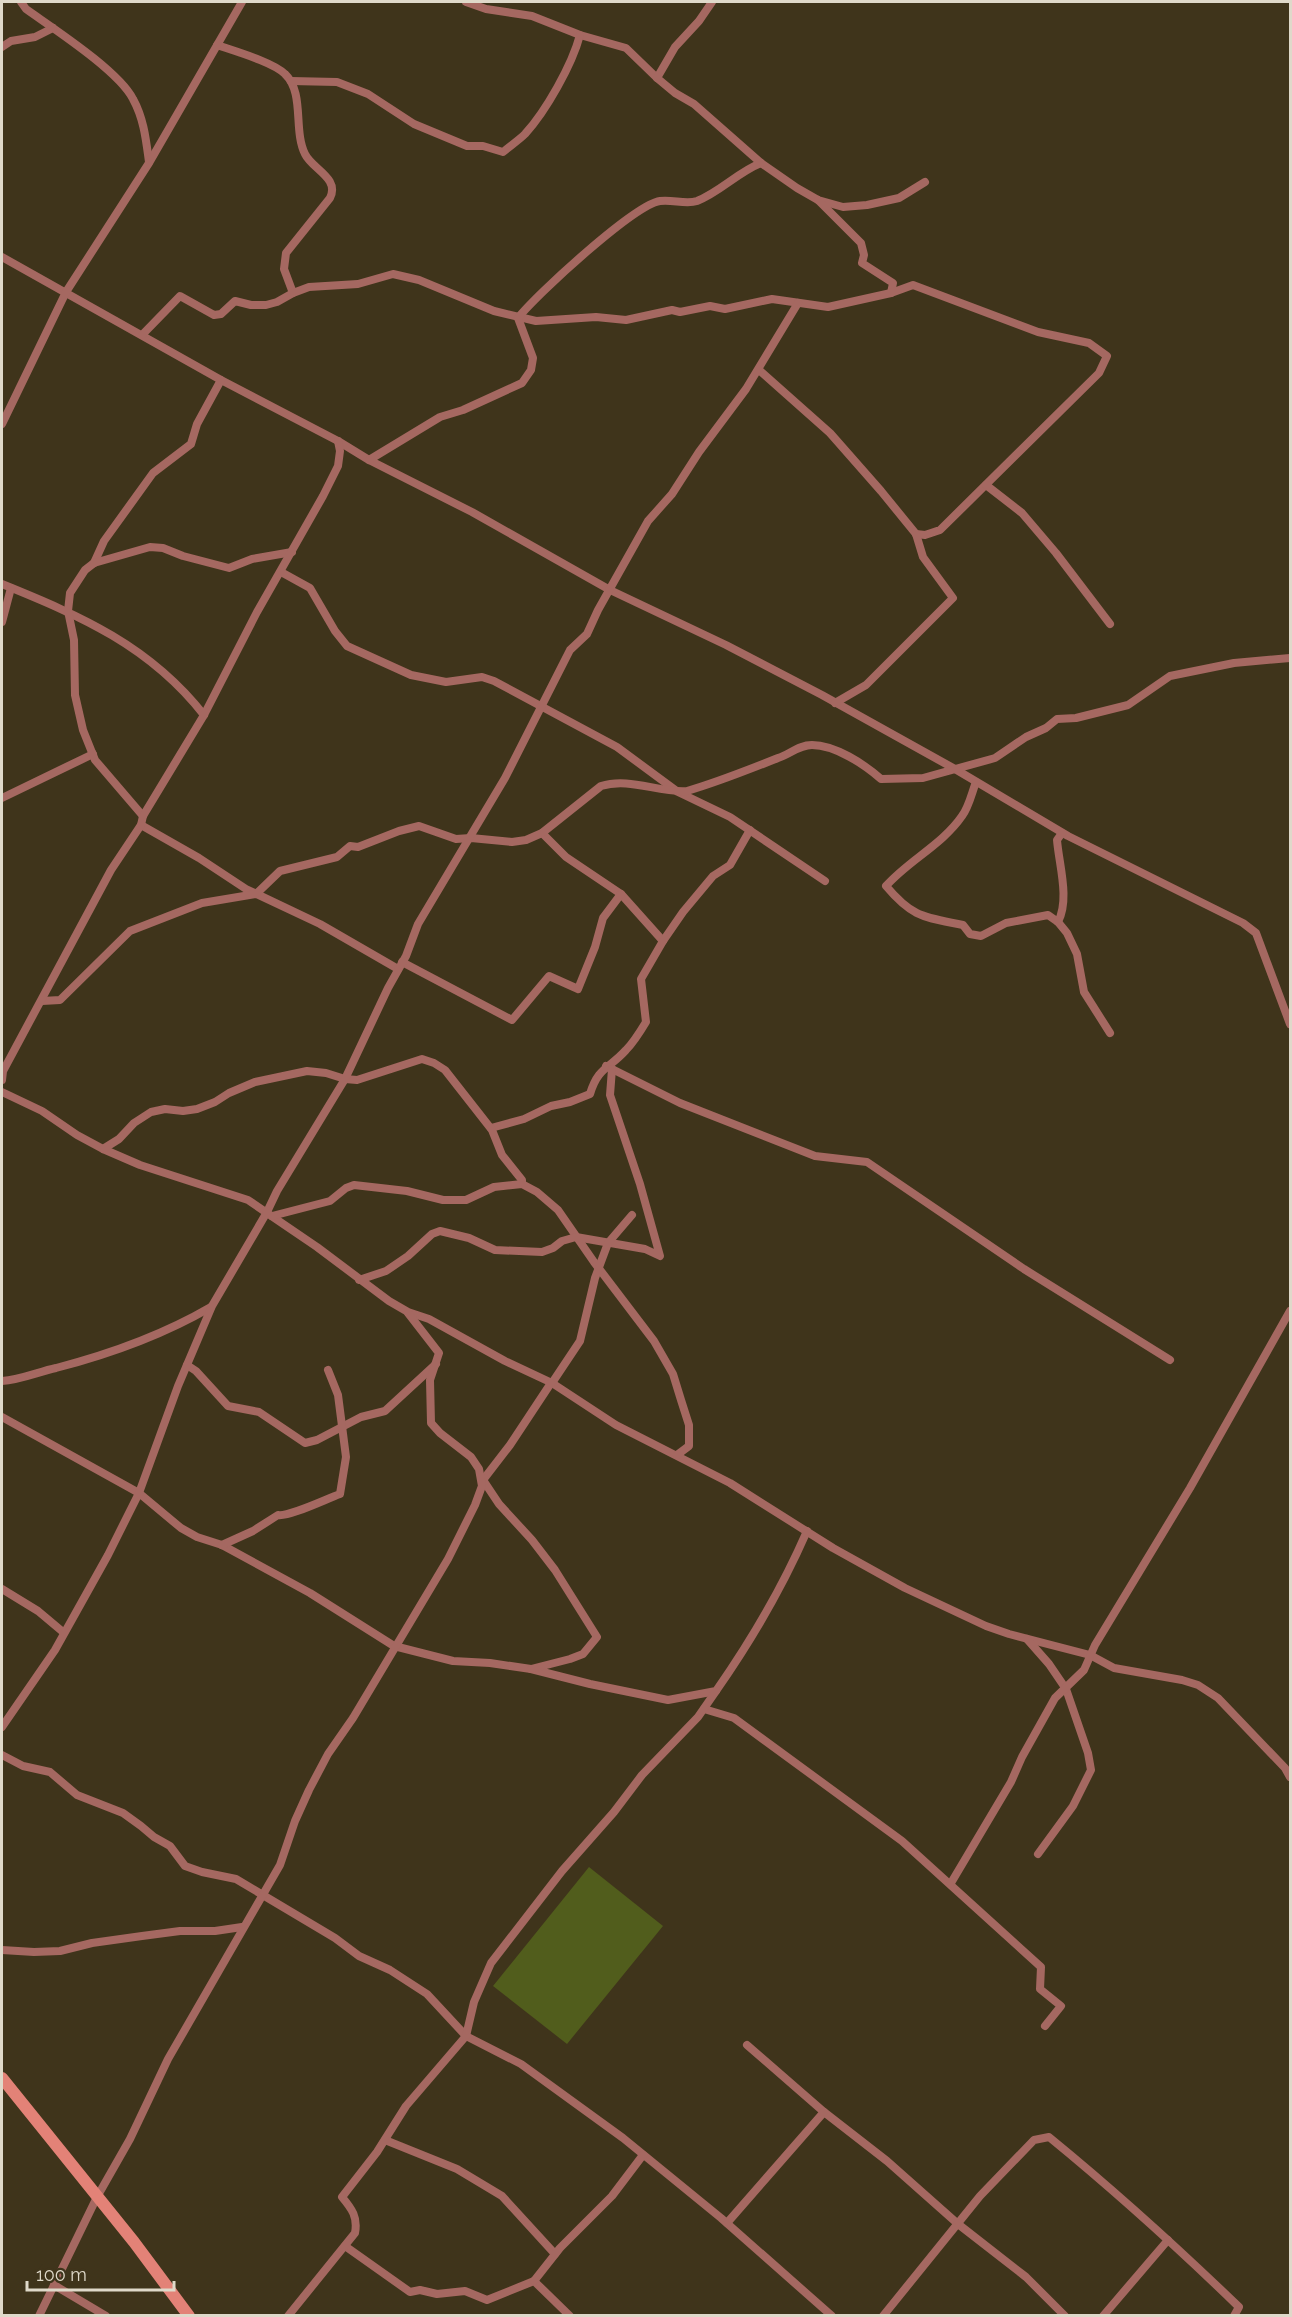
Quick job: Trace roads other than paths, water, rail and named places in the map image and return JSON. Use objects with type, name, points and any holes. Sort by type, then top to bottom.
[{"type":"street","points":[[21,2],[124,85],[138,109],[144,128],[149,163]]},
{"type":"street","points":[[2,424],[66,292],[149,163],[242,2]]},
{"type":"street","points":[[466,2],[486,9],[532,16],[580,35],[626,48],[657,78],[675,93],[694,104],[761,164],[818,200],[843,207],[867,205],[899,198],[925,182]]},
{"type":"street","points":[[657,78],[675,47],[699,21],[711,2]]},
{"type":"street","points":[[2,47],[11,41],[35,38],[52,28]]},
{"type":"street","points":[[291,81],[337,82],[368,94],[414,123],[467,146],[483,146],[503,152],[524,135],[543,111],[576,51],[580,35]]},
{"type":"street","points":[[217,45],[284,72],[291,81],[305,154],[330,181],[333,192],[286,253],[284,269],[293,293]]},
{"type":"street","points":[[518,318],[570,266],[643,208],[660,201],[696,202],[748,168],[761,164]]},
{"type":"street","points":[[818,200],[861,243],[864,255],[862,263],[893,283],[891,293]]},
{"type":"street","points":[[2,256],[221,380],[338,441],[369,460],[472,512],[610,590],[726,645],[955,769],[1062,832],[1251,928],[1256,933],[1290,1024]]},
{"type":"street","points":[[143,334],[180,296],[214,315],[221,315],[235,301],[251,305],[266,305],[309,287],[358,284],[393,274],[419,280],[494,311],[536,321],[597,317],[626,320],[672,310],[680,312],[710,306],[724,309],[772,299],[828,306],[891,293],[913,285],[1038,332],[1089,343],[1107,356],[1099,373],[940,530],[925,535],[916,534]]},
{"type":"street","points":[[2,1727],[55,1650],[108,1555],[139,1493],[187,1365],[212,1306],[269,1214],[277,1191],[345,1079],[418,924],[471,838],[543,706],[570,650],[587,634],[648,521],[672,494],[699,452],[759,370],[798,303]]},
{"type":"street","points":[[369,460],[440,417],[490,399],[522,383],[531,370],[533,358],[518,318]]},
{"type":"street","points":[[759,370],[830,433],[916,534],[923,557],[953,598],[866,685],[835,703]]},
{"type":"street","points":[[221,380],[197,424],[191,444],[153,473],[104,541],[94,562],[70,594],[68,612],[74,640],[75,695],[83,730],[95,760],[142,821],[256,894],[512,1020],[549,976],[578,989],[595,947],[603,918],[621,894]]},
{"type":"street","points":[[2,1076],[111,870],[204,715],[246,632],[336,472],[339,458],[338,441]]},
{"type":"street","points":[[986,485],[1022,513],[1110,624]]},
{"type":"street","points":[[94,562],[139,549],[159,547],[189,558],[229,568],[252,559],[292,552]]},
{"type":"street","points":[[280,572],[310,588],[341,640],[353,649],[371,655],[397,670],[429,679],[446,682],[488,678],[617,747],[678,792],[730,817],[825,881]]},
{"type":"street","points":[[2,584],[68,612],[136,648],[171,677],[204,715]]},
{"type":"street","points":[[2,622],[11,588]]},
{"type":"street","points":[[42,1000],[60,1000],[130,931],[202,903],[256,894],[280,871],[337,857],[350,846],[358,847],[409,828],[426,827],[448,838],[512,842],[526,840],[542,833],[590,793],[609,784],[632,783],[678,792],[705,785],[815,745],[835,751],[868,768],[881,779],[923,778],[995,758],[1026,737],[1058,720],[1076,718],[1128,705],[1170,676],[1234,663],[1290,658]]},
{"type":"street","points":[[2,798],[93,754]]},
{"type":"street","points":[[976,782],[963,815],[945,836],[886,886],[901,904],[918,915],[963,925],[970,934],[981,936],[1006,923],[1048,915],[1067,933],[1077,954],[1084,992],[1110,1033]]},
{"type":"street","points":[[490,1128],[524,1119],[551,1106],[590,1094],[595,1079],[626,1051],[646,1022],[641,979],[663,941],[683,912],[713,876],[730,864],[750,830]]},
{"type":"street","points":[[1058,922],[1061,915],[1063,881],[1057,840],[1062,832]]},
{"type":"street","points":[[542,833],[566,857],[621,894],[663,941]]},
{"type":"street","points":[[103,1149],[119,1139],[134,1123],[150,1112],[165,1109],[183,1111],[197,1109],[255,1082],[307,1071],[357,1080],[422,1059],[445,1070],[490,1128],[502,1155],[522,1180],[522,1184]]},
{"type":"street","points":[[2,1061],[2,1076]]},
{"type":"street","points":[[359,1280],[386,1271],[408,1256],[432,1234],[440,1231],[470,1238],[495,1250],[542,1252],[562,1241],[576,1237],[645,1249],[660,1256],[640,1184],[610,1095],[609,1068]]},
{"type":"street","points":[[609,1068],[680,1103],[815,1156],[867,1162],[1024,1269],[1170,1360]]},
{"type":"street","points":[[2,1092],[42,1111],[77,1135],[103,1149],[140,1165],[248,1200],[375,1293],[408,1312],[429,1319],[551,1383],[616,1425],[730,1483],[833,1548],[905,1588],[986,1626],[1027,1639],[1090,1654],[1114,1668],[1182,1680],[1205,1689],[1240,1719],[1290,1777]]},
{"type":"street","points":[[269,1214],[330,1201],[346,1188],[354,1185],[407,1191],[443,1200],[466,1200],[494,1187],[522,1184],[537,1192],[558,1210],[654,1341],[673,1374],[689,1425],[689,1446],[677,1455]]},
{"type":"street","points":[[39,2316],[97,2197],[130,2139],[168,2059],[242,1927],[280,1865],[309,1790],[466,1526],[483,1480],[510,1445],[579,1341],[599,1268],[609,1243],[632,1215]]},
{"type":"street","points":[[2,1382],[85,1361],[116,1350],[150,1337],[212,1306]]},
{"type":"street","points":[[951,1883],[1011,1782],[1022,1757],[1055,1698],[1084,1670],[1090,1654],[1290,1311]]},
{"type":"street","points":[[408,1312],[440,1353],[430,1380],[430,1423],[471,1457],[499,1504],[532,1540],[555,1570],[597,1637],[583,1654],[531,1670]]},
{"type":"street","points":[[187,1365],[196,1371],[228,1406],[259,1412],[300,1442],[309,1443],[361,1417],[385,1411],[438,1361]]},
{"type":"street","points":[[222,1545],[253,1531],[278,1515],[285,1516],[340,1494],[346,1457],[343,1426],[338,1395],[328,1370]]},
{"type":"street","points":[[2,1417],[139,1493],[181,1528],[197,1537],[222,1545],[310,1593],[394,1646],[453,1661],[490,1663],[531,1670],[668,1700],[716,1691]]},
{"type":"street","points":[[288,2316],[355,2233],[357,2222],[353,2211],[342,2197],[385,2140],[406,2106],[466,2036],[474,2002],[491,1963],[562,1871],[614,1812],[642,1775],[704,1708],[735,1665],[797,1554],[807,1531]]},
{"type":"street","points":[[2,1588],[38,1611],[63,1632]]},
{"type":"street","points":[[1027,1639],[1049,1664],[1066,1689],[1088,1753],[1091,1770],[1073,1806],[1038,1854]]},
{"type":"street","points":[[704,1708],[734,1718],[902,1841],[951,1883],[1041,1968],[1040,1989],[1061,2006],[1045,2026]]},
{"type":"street","points":[[2,1755],[22,1766],[50,1772],[77,1796],[123,1813],[154,1837],[170,1846],[185,1866],[236,1879],[261,1896],[335,1938],[359,1956],[390,1970],[427,1994],[466,2036],[521,2064],[623,2138],[727,2223],[832,2316]]},
{"type":"street","points":[[2,1950],[34,1953],[60,1951],[92,1943],[142,1936],[242,1927]]},
{"type":"street","points":[[747,2045],[958,2224],[1026,2277],[1065,2316]]},
{"type":"street","points":[[2,2078],[189,2316]]},
{"type":"street","points":[[727,2223],[824,2112]]},
{"type":"street","points":[[883,2316],[980,2196],[1034,2140],[1049,2137],[1108,2186],[1239,2307],[1234,2316]]},
{"type":"street","points":[[385,2140],[457,2169],[502,2196],[555,2254]]},
{"type":"street","points":[[345,2246],[410,2292],[420,2290],[437,2294],[465,2290],[487,2300],[534,2281],[555,2254],[612,2196],[643,2155]]},
{"type":"street","points":[[1103,2316],[1168,2240]]},
{"type":"street","points":[[534,2281],[570,2316]]},
{"type":"street","points":[[54,2285],[106,2316]]}]
